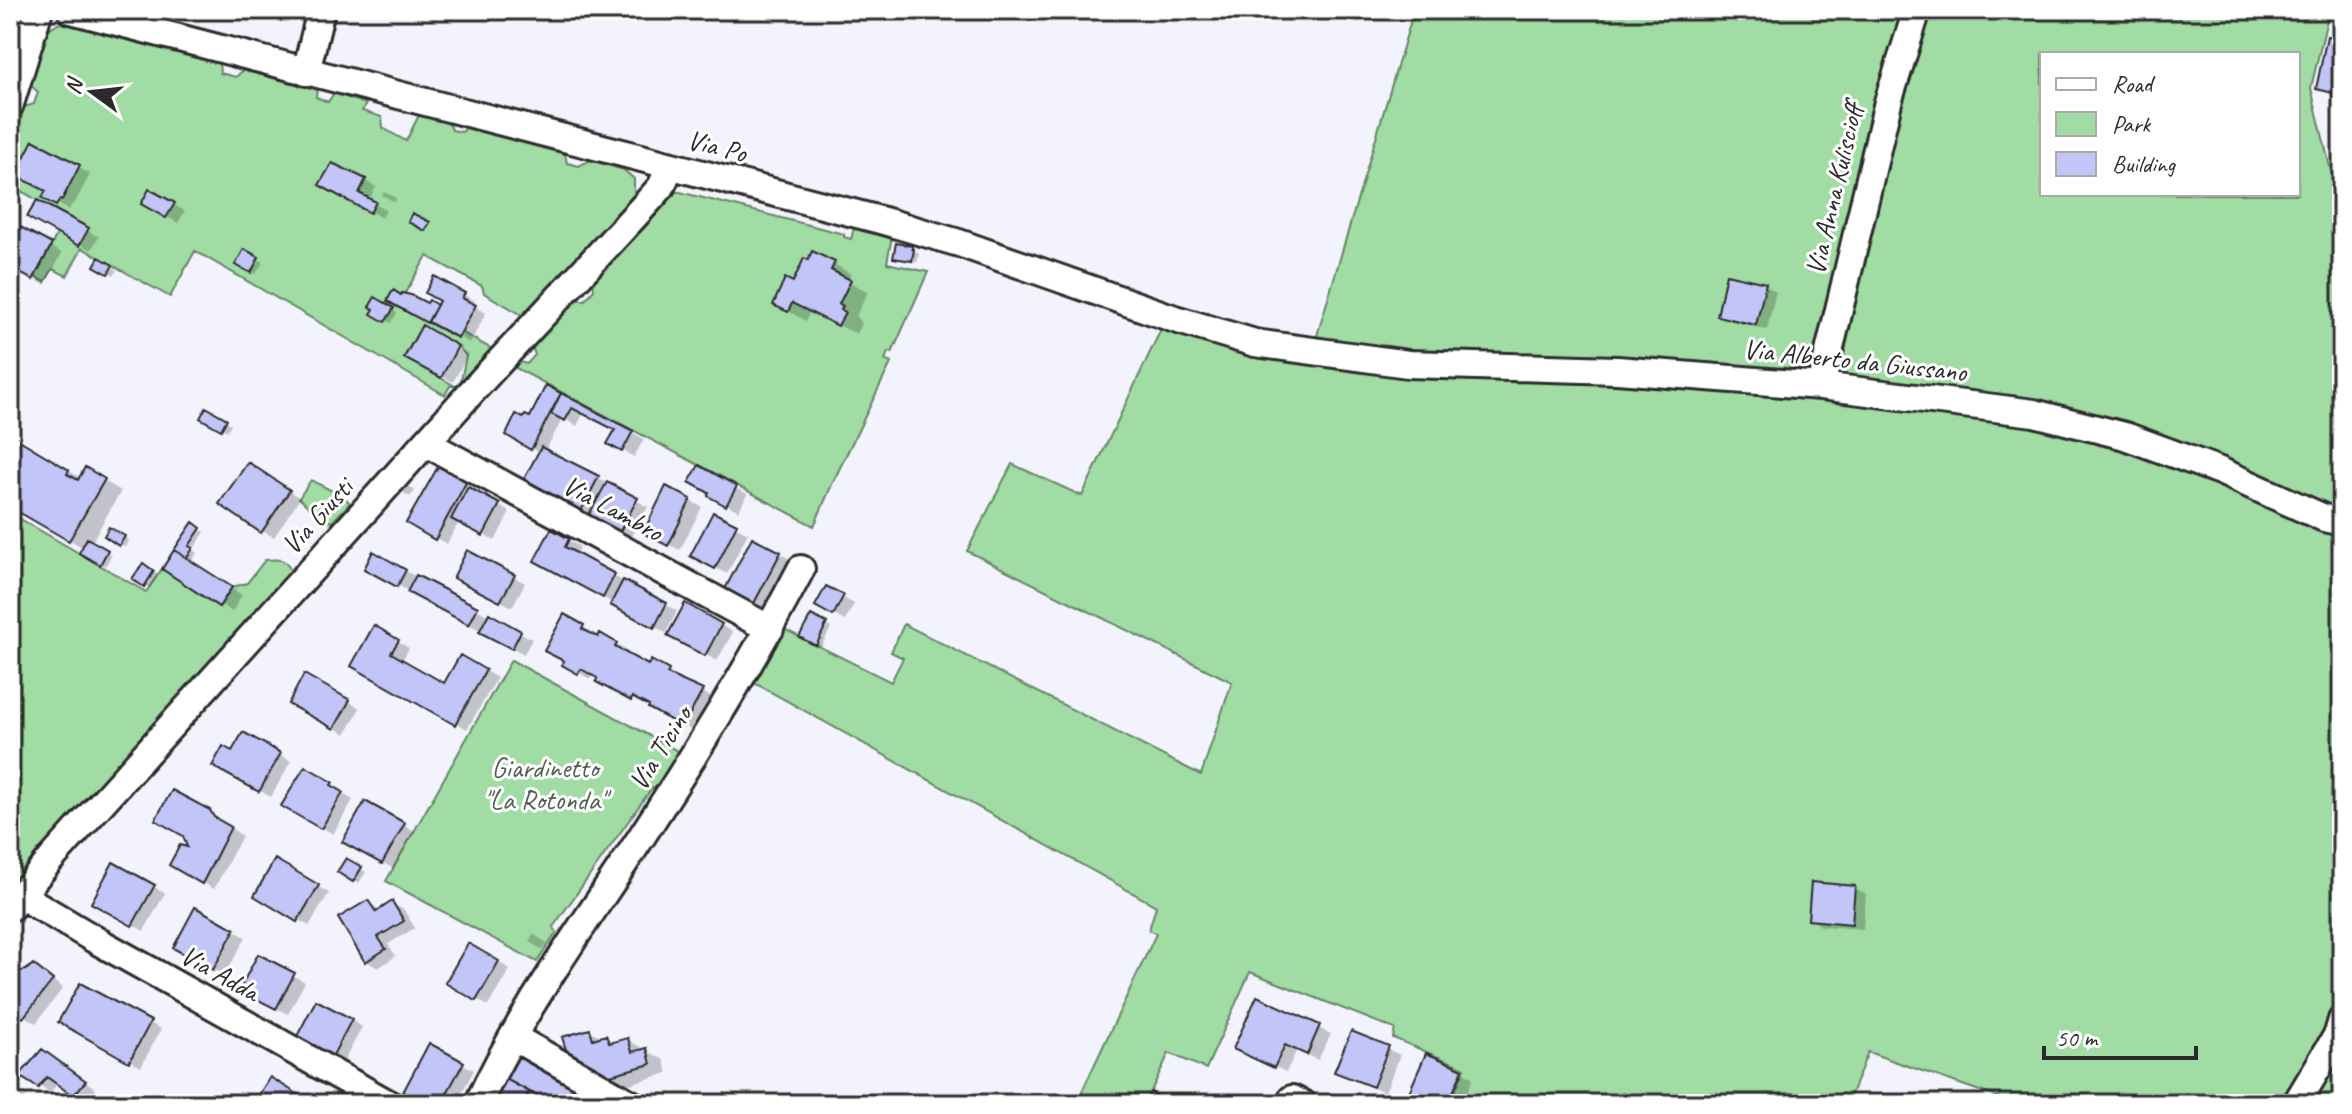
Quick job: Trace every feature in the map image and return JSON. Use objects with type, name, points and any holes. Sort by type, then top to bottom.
[{"type":"street","points":[[10,104],[39,10]]},
{"type":"street","name":"Via Po","points":[[71,10],[884,221],[959,243],[1175,319],[1255,343],[1342,357]]},
{"type":"street","points":[[306,72],[321,10]]},
{"type":"street","name":"Via Anna Kuliscioff","points":[[1821,386],[1888,102],[1917,10]]},
{"type":"street","name":"Via Giusti","points":[[16,902],[52,858],[426,443],[661,187],[670,167]]},
{"type":"street","name":"Via Alberto da Giussano","points":[[1342,357],[1408,364],[1617,370],[1821,386],[2034,413],[2125,436],[2220,471],[2324,518],[2342,522]]},
{"type":"street","name":"Via Lambro","points":[[426,443],[770,629]]},
{"type":"street","name":"Via Ticino","points":[[478,1104],[541,988],[671,792],[770,629],[801,569]]},
{"type":"street","name":"Via Adda","points":[[16,902],[94,939],[389,1104]]},
{"type":"street","points":[[2296,1104],[2338,1034],[2342,1020]]},
{"type":"street","points":[[513,1037],[631,1104]]},
{"type":"green space","points":[[1414,10],[2329,11],[2311,88],[2336,192],[2342,194],[2342,1104],[2017,1104],[1868,1052],[1847,1104],[1449,1104],[1465,1068],[1393,1038],[1395,1029],[1250,972],[1206,1069],[1169,1053],[1145,1104],[1076,1104],[1156,934],[1149,930],[1156,906],[751,681],[778,626],[891,682],[903,658],[891,652],[904,624],[1201,775],[1232,682],[967,551],[1012,464],[1082,496],[1163,325],[1281,358],[1338,370],[1343,355],[1313,349]]},
{"type":"green space","points":[[61,23],[219,62],[220,73],[236,77],[243,70],[317,89],[316,97],[328,102],[334,93],[366,104],[362,111],[382,117],[383,128],[406,141],[419,115],[449,123],[452,130],[462,132],[466,128],[565,154],[567,163],[579,166],[590,160],[624,170],[634,179],[634,195],[524,316],[484,293],[482,286],[427,256],[405,293],[401,295],[394,290],[388,302],[457,338],[461,332],[492,349],[460,385],[466,356],[458,346],[422,326],[404,357],[455,386],[450,386],[445,395],[195,251],[170,297],[82,248],[67,276],[53,269],[45,282],[35,277],[57,234],[88,228],[10,185],[10,163],[24,107],[34,104],[38,92],[30,85],[36,58],[42,39],[53,26]],"holes":[[[332,163],[366,179],[359,193],[375,202],[370,213],[320,185]]]},
{"type":"green space","points":[[675,192],[844,234],[844,237],[851,239],[854,228],[892,236],[887,263],[928,272],[892,353],[888,352],[885,360],[891,363],[814,526],[514,367],[519,362],[527,364],[535,355],[532,346],[574,300],[585,300],[594,290],[593,280]]},
{"type":"green space","points":[[311,480],[350,503],[332,522],[323,520],[299,498]]},
{"type":"green space","points":[[10,513],[146,592],[162,569],[219,607],[232,587],[247,583],[265,560],[281,560],[291,571],[10,885]]},
{"type":"green space","name":"Giardinetto \"La Rotonda\"","points":[[511,660],[685,755],[663,788],[652,788],[553,927],[557,932],[537,962],[386,881]]},
{"type":"building","points":[[2327,36],[2342,39],[2342,95],[2316,89]]},
{"type":"building","points":[[33,140],[80,165],[56,206],[42,198],[46,191],[15,175]]},
{"type":"building","points":[[332,163],[366,179],[359,193],[376,202],[370,213],[319,185]]},
{"type":"building","points":[[149,189],[175,203],[166,218],[141,204]]},
{"type":"building","points":[[37,200],[89,228],[79,246],[27,217]]},
{"type":"building","points":[[412,213],[430,222],[425,231],[408,222]]},
{"type":"building","points":[[11,222],[52,244],[33,280],[10,268]]},
{"type":"building","points":[[896,243],[912,246],[912,261],[893,258]]},
{"type":"building","points":[[244,249],[259,257],[251,273],[235,265]]},
{"type":"building","points":[[812,251],[835,262],[831,270],[851,280],[839,304],[845,312],[838,326],[792,303],[788,312],[773,305],[785,278],[793,282],[804,258],[808,260]]},
{"type":"building","points":[[99,257],[113,265],[108,274],[94,266]]},
{"type":"building","points":[[1726,274],[1766,283],[1756,325],[1717,316]]},
{"type":"building","points":[[434,276],[465,293],[462,298],[476,305],[458,338],[428,322],[439,301],[425,293]]},
{"type":"building","points":[[393,290],[437,305],[427,323],[387,301]]},
{"type":"building","points":[[375,297],[394,308],[385,322],[371,314],[374,309],[369,307]]},
{"type":"building","points":[[422,325],[458,346],[441,378],[404,358]]},
{"type":"building","points":[[546,385],[561,393],[531,450],[506,435],[516,414],[523,418],[525,415],[530,417]]},
{"type":"building","points":[[561,393],[633,431],[622,452],[607,444],[615,430],[572,408],[565,421],[551,414]]},
{"type":"building","points":[[206,407],[227,419],[221,430],[200,418]]},
{"type":"building","points":[[16,438],[69,470],[67,474],[78,480],[85,467],[105,479],[69,541],[10,507],[10,442],[13,444]]},
{"type":"building","points":[[541,447],[599,476],[581,511],[523,481]]},
{"type":"building","points":[[248,462],[290,490],[261,533],[219,504]]},
{"type":"building","points":[[440,463],[468,479],[435,540],[406,523]]},
{"type":"building","points":[[699,465],[737,486],[726,506],[689,482]]},
{"type":"building","points":[[607,482],[638,498],[619,533],[588,516]]},
{"type":"building","points":[[666,486],[691,499],[668,546],[643,533]]},
{"type":"building","points":[[468,487],[500,504],[483,536],[451,519]]},
{"type":"building","points":[[713,512],[737,524],[715,569],[690,556]]},
{"type":"building","points":[[193,522],[201,528],[189,546],[193,548],[187,558],[174,550]]},
{"type":"building","points":[[109,527],[125,536],[119,546],[104,536]]},
{"type":"building","points":[[551,529],[569,539],[565,547],[615,574],[603,598],[534,561]]},
{"type":"building","points":[[752,537],[781,552],[752,607],[724,591]]},
{"type":"building","points":[[87,538],[108,550],[100,565],[79,553]]},
{"type":"building","points":[[174,550],[232,587],[219,607],[162,569]]},
{"type":"building","points":[[467,550],[515,575],[500,602],[453,578]]},
{"type":"building","points":[[373,551],[406,570],[397,587],[364,569]]},
{"type":"building","points":[[143,563],[154,571],[144,587],[132,579]]},
{"type":"building","points":[[416,575],[478,607],[469,625],[407,592]]},
{"type":"building","points":[[623,580],[667,603],[654,628],[610,605]]},
{"type":"building","points":[[826,586],[844,595],[833,616],[815,606]]},
{"type":"building","points":[[685,603],[722,624],[705,656],[667,636]]},
{"type":"building","points":[[489,613],[521,631],[512,649],[479,632]]},
{"type":"building","points":[[564,614],[584,625],[582,629],[598,637],[600,633],[617,643],[615,647],[648,665],[651,660],[669,670],[667,674],[703,690],[683,727],[632,697],[631,701],[596,682],[597,678],[581,669],[578,674],[562,665],[564,661],[544,651]]},
{"type":"building","points":[[811,615],[827,623],[816,646],[799,637]]},
{"type":"building","points":[[374,625],[399,640],[391,653],[444,683],[460,655],[486,670],[455,725],[351,666]]},
{"type":"building","points":[[304,674],[350,700],[334,729],[288,704]]},
{"type":"building","points":[[243,732],[281,753],[259,792],[212,766],[223,746],[232,751]]},
{"type":"building","points":[[305,766],[333,782],[331,785],[343,792],[321,829],[281,806]]},
{"type":"building","points":[[172,790],[210,810],[214,817],[231,827],[202,884],[169,865],[180,845],[187,847],[183,836],[155,820]]},
{"type":"building","points":[[365,801],[405,823],[382,864],[342,842]]},
{"type":"building","points":[[346,858],[362,867],[353,882],[337,872]]},
{"type":"building","points":[[275,859],[319,885],[297,922],[254,896]]},
{"type":"building","points":[[113,862],[155,885],[132,926],[91,903]]},
{"type":"building","points":[[1811,882],[1855,886],[1852,924],[1808,920]]},
{"type":"building","points":[[368,900],[376,912],[392,901],[404,921],[378,937],[386,949],[365,962],[338,918]]},
{"type":"building","points":[[195,907],[235,929],[213,970],[173,948]]},
{"type":"building","points":[[468,943],[499,961],[476,1001],[445,983]]},
{"type":"building","points":[[258,954],[295,973],[276,1009],[239,990]]},
{"type":"building","points":[[33,964],[53,980],[23,1018],[10,1009],[10,971],[26,970]]},
{"type":"building","points":[[80,983],[151,1021],[129,1062],[58,1022]]},
{"type":"building","points":[[1257,996],[1320,1025],[1307,1055],[1285,1045],[1274,1068],[1233,1049]]},
{"type":"building","points":[[316,1000],[352,1019],[331,1059],[295,1040]]},
{"type":"building","points":[[590,1029],[593,1039],[606,1035],[609,1043],[628,1038],[632,1052],[647,1048],[651,1064],[599,1078],[587,1073],[583,1060],[570,1063],[562,1037]]},
{"type":"building","points":[[1351,1031],[1389,1046],[1373,1087],[1334,1072]]},
{"type":"building","points":[[429,1043],[464,1062],[441,1104],[410,1104],[400,1098]]},
{"type":"building","points":[[42,1049],[86,1081],[73,1096],[47,1077],[38,1088],[19,1076]]},
{"type":"building","points":[[516,1052],[575,1086],[566,1101],[555,1095],[550,1103],[502,1077]]},
{"type":"building","points":[[1426,1053],[1463,1069],[1448,1104],[1404,1104]]},
{"type":"building","points":[[270,1077],[307,1100],[305,1104],[253,1104]]},
{"type":"building","points":[[502,1077],[529,1092],[523,1104],[489,1104]]},
{"type":"building","points":[[1150,1092],[1179,1104],[1145,1104]]}]
